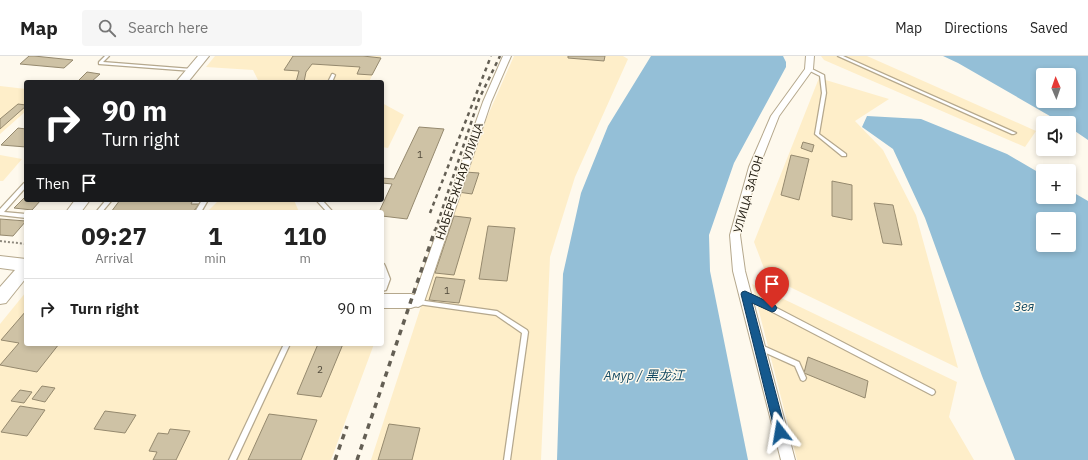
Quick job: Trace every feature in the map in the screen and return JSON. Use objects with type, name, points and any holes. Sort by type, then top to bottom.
[{"type":"street","points":[[184,80],[204,56]]},
{"type":"street","name":"НАБЕРЕЖНАЯ УЛИЦА","points":[[414,302],[487,102],[507,56]]},
{"type":"street","points":[[809,69],[810,56]]},
{"type":"street","name":"УЛИЦА ЗАТОН","points":[[788,460],[739,271],[735,235],[754,167],[775,116],[809,69]]},
{"type":"street","points":[[75,210],[81,202]]},
{"type":"street","points":[[0,262],[24,266]]},
{"type":"street","points":[[0,298],[24,268]]},
{"type":"street","points":[[384,301],[414,302]]},
{"type":"lane","points":[[107,56],[100,63],[192,70]]},
{"type":"lane","points":[[840,56],[1014,133]]},
{"type":"lane","points":[[809,69],[822,75],[824,94],[817,134],[844,155]]},
{"type":"lane","points":[[331,80],[334,75]]},
{"type":"lane","points":[[0,212],[24,186]]},
{"type":"lane","points":[[101,210],[107,202]]},
{"type":"lane","points":[[321,202],[328,210]]},
{"type":"lane","points":[[0,212],[24,216]]},
{"type":"lane","points":[[384,271],[388,280],[384,288]]},
{"type":"lane","points":[[745,294],[932,392]]},
{"type":"lane","points":[[414,302],[497,313],[525,332],[507,460]]},
{"type":"lane","points":[[232,460],[286,346]]},
{"type":"lane","points":[[759,347],[797,364],[803,378]]},
{"type":"path","points":[[0,241],[24,244]]},
{"type":"shaded area","points":[[215,56],[381,56],[370,80],[258,80],[253,70],[206,67]]},
{"type":"shaded area","points":[[514,56],[623,56],[628,59],[575,177],[550,257],[541,460],[371,460],[470,156]]},
{"type":"shaded area","points":[[821,56],[867,56],[1036,131],[1025,147],[824,60]]},
{"type":"shaded area","points":[[819,78],[889,99],[855,121],[883,150],[916,215],[958,368],[767,276],[754,242]]},
{"type":"shaded area","points":[[0,86],[24,89],[24,113],[0,134]]},
{"type":"shaded area","points":[[384,104],[404,115],[388,148],[384,147]]},
{"type":"shaded area","points":[[0,155],[22,159],[3,181],[0,181]]},
{"type":"shaded area","points":[[217,202],[295,202],[298,210],[209,210]]},
{"type":"shaded area","points":[[752,284],[957,382],[949,417],[974,460],[797,460]]},
{"type":"shaded area","points":[[24,294],[24,346],[373,346],[331,460],[0,460],[0,324]]},
{"type":"water","name":"Амур / 黑龙江","points":[[651,56],[783,56],[786,62],[786,67],[734,163],[709,235],[710,271],[748,460],[557,460],[563,274],[581,193],[608,126]]},
{"type":"water","points":[[943,56],[1088,56],[1088,140],[1076,132],[1076,116],[1050,116],[958,63]]},
{"type":"water","name":"Зея","points":[[867,116],[921,119],[1007,154],[1036,171],[1036,204],[1076,204],[1076,194],[1088,201],[1088,460],[1015,460],[982,376],[925,218],[893,149],[862,127]]},
{"type":"building","points":[[29,56],[73,60],[64,68],[20,64]]},
{"type":"building","points":[[293,56],[363,56],[381,58],[372,75],[357,74],[360,67],[312,64],[306,72],[304,80],[297,80],[299,71],[284,70]]},
{"type":"building","points":[[568,56],[605,56],[604,61],[568,58]]},
{"type":"building","points":[[87,72],[100,74],[93,80],[79,80]]},
{"type":"building","points":[[18,104],[24,105],[24,108],[0,129],[0,119]]},
{"type":"building","points":[[419,127],[444,129],[407,219],[384,216],[384,210],[380,210],[392,184],[384,183],[384,178],[394,179]]},
{"type":"building","points":[[18,128],[24,129],[24,147],[1,145]]},
{"type":"building","points":[[803,142],[814,145],[812,152],[801,148]]},
{"type":"building","points":[[791,155],[809,159],[799,200],[781,195]]},
{"type":"building","points":[[465,172],[479,173],[472,194],[458,192]]},
{"type":"building","points":[[832,181],[852,185],[852,220],[832,216]]},
{"type":"building","points":[[24,198],[24,202],[39,202],[32,210],[14,208]]},
{"type":"building","points":[[118,202],[192,202],[191,204],[199,204],[194,210],[112,210]]},
{"type":"building","points":[[874,203],[893,205],[902,245],[883,243]]},
{"type":"building","points":[[454,216],[471,218],[454,275],[435,273]]},
{"type":"building","points":[[0,219],[24,221],[24,223],[13,236],[0,235]]},
{"type":"building","points":[[488,226],[515,228],[507,281],[479,279]]},
{"type":"building","points":[[436,277],[465,280],[459,303],[429,300]]},
{"type":"building","points":[[24,313],[24,346],[57,346],[37,372],[0,365],[19,343],[1,340]]},
{"type":"building","points":[[317,346],[342,346],[321,397],[297,394]]},
{"type":"building","points":[[808,357],[868,381],[865,398],[804,373]]},
{"type":"building","points":[[42,386],[55,388],[45,402],[32,399]]},
{"type":"building","points":[[20,390],[32,392],[24,403],[11,401]]},
{"type":"building","points":[[20,406],[45,410],[27,436],[1,432]]},
{"type":"building","points":[[105,411],[136,415],[125,433],[94,429]]},
{"type":"building","points":[[269,414],[317,420],[301,460],[248,460]]},
{"type":"building","points":[[389,424],[420,428],[412,460],[378,460]]},
{"type":"building","points":[[170,429],[190,431],[176,460],[153,460],[157,452],[149,451],[158,433],[168,434]]},
{"type":"railway","points":[[430,213],[491,56]]},
{"type":"railway","points":[[435,231],[479,99],[500,56]]},
{"type":"railway","points":[[357,460],[435,230]]},
{"type":"railway","points":[[335,460],[347,426]]},
{"type":"route","points":[[772,308],[745,294],[780,432]]}]
